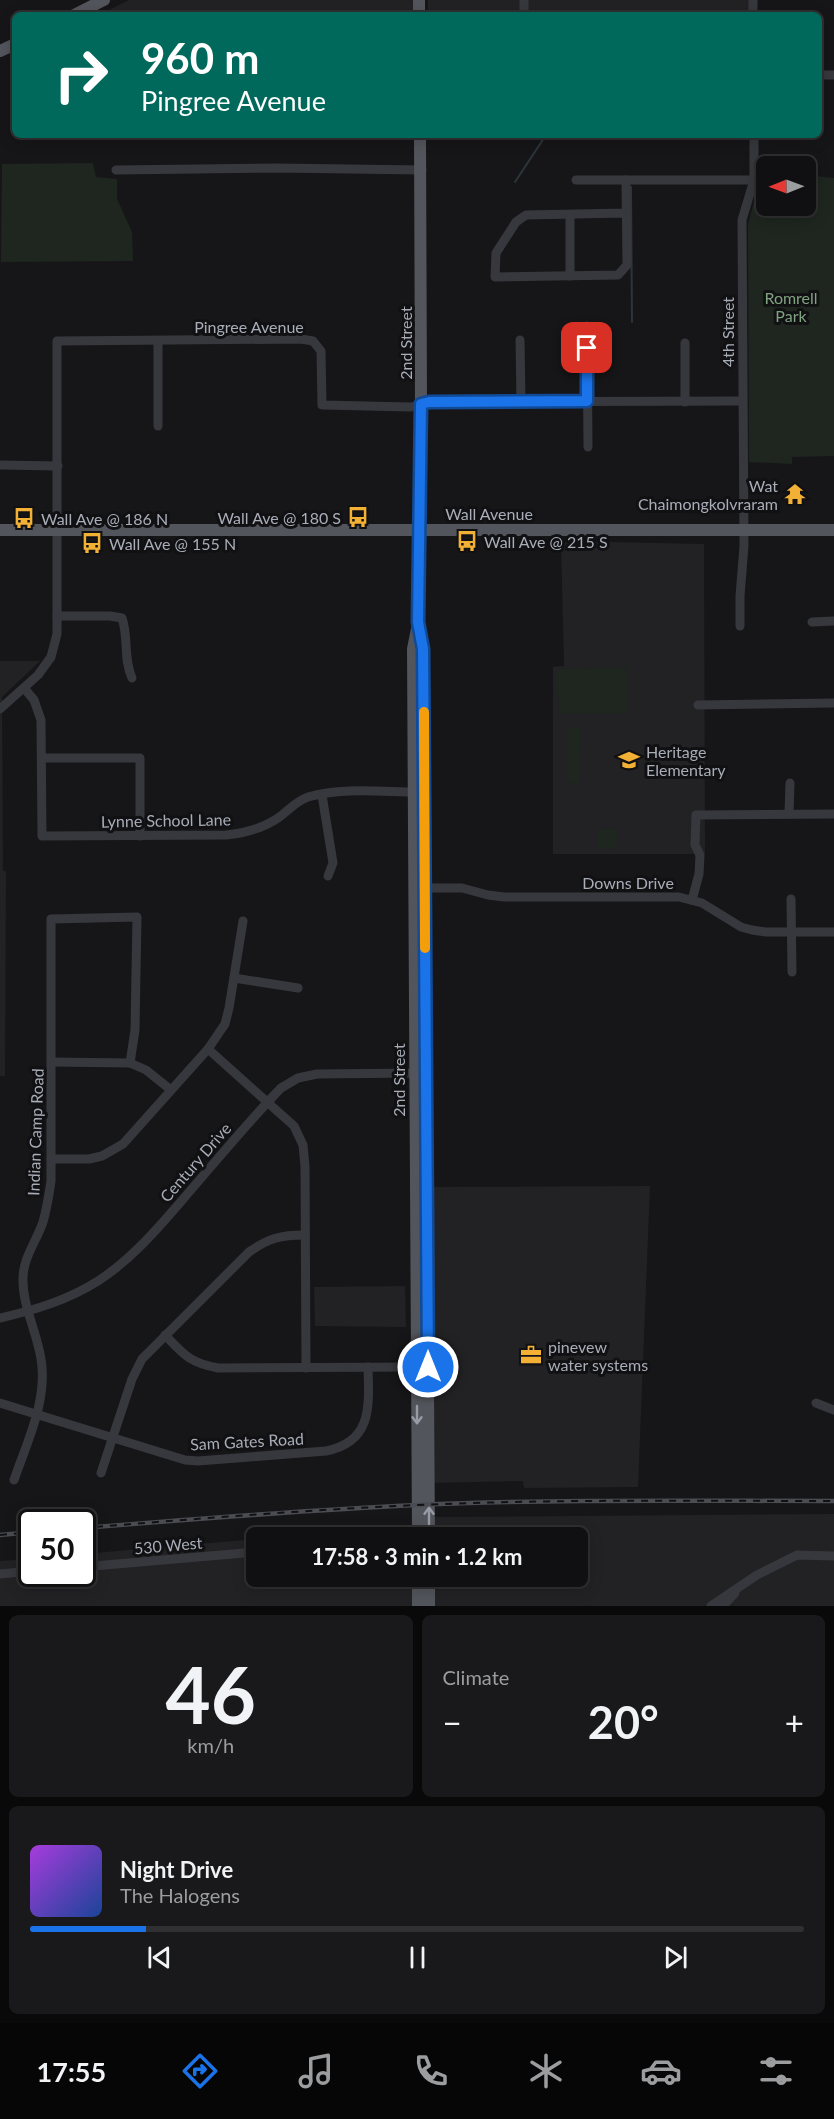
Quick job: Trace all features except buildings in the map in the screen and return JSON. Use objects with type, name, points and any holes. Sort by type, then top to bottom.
[{"type":"main road","points":[[80,12],[104,0]]},
{"type":"main road","name":"2nd Street","points":[[418,1527],[422,1367],[419,792],[423,649],[418,622],[421,404],[420,138]]},
{"type":"main road","name":"Wall Avenue","points":[[0,530],[834,530]]},
{"type":"main road","name":"2nd Street","points":[[422,1367],[429,1527]]},
{"type":"main road","points":[[418,1587],[418,1606]]},
{"type":"main road","points":[[429,1587],[429,1606]]},
{"type":"street","name":"4th Street","points":[[740,626],[744,530],[741,401],[742,220],[754,180],[754,138]]},
{"type":"street","points":[[116,170],[249,168],[422,170]]},
{"type":"street","points":[[576,180],[754,180]]},
{"type":"street","points":[[626,180],[627,265],[618,275],[495,277],[496,253],[516,222],[526,216],[626,213]]},
{"type":"street","points":[[570,215],[570,276]]},
{"type":"street","points":[[586,326],[588,447]]},
{"type":"street","name":"Pingree Avenue","points":[[58,466],[57,340],[301,339],[313,341],[321,351],[321,405],[411,406],[429,402],[741,401]]},
{"type":"street","points":[[520,340],[521,402]]},
{"type":"street","points":[[158,341],[158,426]]},
{"type":"street","points":[[685,343],[685,402]]},
{"type":"street","points":[[0,465],[58,466],[57,634],[51,657],[38,675],[0,709]]},
{"type":"street","points":[[57,616],[122,618],[126,630],[127,665],[132,678]]},
{"type":"street","points":[[812,622],[834,621]]},
{"type":"street","points":[[24,688],[34,700],[41,720],[42,758],[140,758],[140,836]]},
{"type":"street","points":[[698,705],[834,703]]},
{"type":"street","name":"Lynne School Lane","points":[[42,758],[42,836],[226,836],[261,828],[307,798],[334,793],[419,792]]},
{"type":"street","points":[[789,814],[790,783]]},
{"type":"street","points":[[322,795],[333,863],[328,876]]},
{"type":"street","points":[[692,900],[699,873],[700,855],[695,845],[696,815],[834,814]]},
{"type":"street","name":"Downs Drive","points":[[419,888],[462,888],[488,896],[504,897],[679,897],[713,908],[741,927],[766,932],[834,932]]},
{"type":"street","points":[[790,899],[792,972]]},
{"type":"street","name":"Indian Camp Road","points":[[14,1480],[36,1413],[42,1386],[42,1370],[24,1292],[24,1268],[43,1223],[48,1203],[51,1159],[51,919],[137,918],[135,1030],[130,1063]]},
{"type":"street","points":[[51,1159],[89,1159],[112,1151],[132,1136],[208,1048],[225,1024],[243,921]]},
{"type":"street","points":[[234,978],[298,988]]},
{"type":"street","points":[[208,1048],[294,1126],[303,1145],[306,1368]]},
{"type":"street","points":[[52,1062],[130,1063],[146,1070],[171,1090]]},
{"type":"street","name":"Century Drive","points":[[0,1318],[52,1304],[97,1281],[137,1250],[281,1088],[298,1078],[317,1074],[420,1073]]},
{"type":"street","points":[[101,1473],[136,1368],[142,1359],[243,1258],[264,1241],[277,1237],[305,1235]]},
{"type":"street","points":[[165,1335],[185,1356],[199,1365],[232,1368],[422,1367]]},
{"type":"street","name":"Sam Gates Road","points":[[0,1403],[185,1460],[198,1461],[338,1448],[350,1443],[367,1417],[368,1367]]},
{"type":"street","points":[[816,1403],[834,1410]]},
{"type":"street","name":"530 West","points":[[96,1566],[246,1553]]},
{"type":"street","points":[[711,1606],[757,1575],[797,1555],[834,1556]]},
{"type":"street","points":[[0,1574],[18,1572]]},
{"type":"street","points":[[723,1606],[742,1585]]},
{"type":"shaded area","points":[[129,0],[413,0],[413,12],[105,12]]},
{"type":"shaded area","points":[[428,0],[522,0],[522,12],[428,12]]},
{"type":"shaded area","points":[[528,0],[749,0],[749,12],[528,12]]},
{"type":"shaded area","name":"Heritage Elementary","points":[[561,541],[704,544],[705,854],[553,854],[553,667],[564,666]]},
{"type":"shaded area","points":[[0,661],[40,661],[2,697],[3,871],[6,871],[5,1076],[0,1076]]},
{"type":"shaded area","points":[[650,1186],[638,1487],[524,1488],[523,1481],[430,1483],[429,1187]]},
{"type":"shaded area","points":[[405,1286],[406,1327],[315,1326],[314,1287]]},
{"type":"shaded area","points":[[834,1514],[834,1606],[0,1606],[0,1561],[18,1560],[18,1587],[96,1587],[96,1553],[246,1540],[246,1587],[588,1587],[588,1527],[407,1527],[435,1517]]},
{"type":"green space","points":[[93,163],[96,177],[117,179],[117,199],[132,232],[133,261],[1,262],[2,164]]},
{"type":"green space","name":"Romrell Park","points":[[816,176],[834,178],[834,456],[792,457],[792,464],[749,462],[748,225],[756,193],[756,216],[816,216]]},
{"type":"green space","points":[[628,667],[628,713],[559,714],[557,669]]},
{"type":"green space","points":[[581,726],[580,782],[568,783],[568,727]]},
{"type":"green space","points":[[617,829],[618,845],[616,848],[598,849],[597,830]]},
{"type":"waterway","points":[[515,182],[544,138]]},
{"type":"waterway","points":[[631,187],[632,322]]},
{"type":"railway","points":[[96,1527],[291,1512],[469,1503],[834,1501]]},
{"type":"railway","points":[[0,1535],[18,1533]]},
{"type":"slow traffic","points":[[424,712],[425,948]]},
{"type":"place","name":"Wat Chaimongkolvraram","points":[[795,494]]},
{"type":"place","name":"Wall Ave @ 180 S","points":[[358,517]]},
{"type":"place","name":"Wall Ave @ 186 N","points":[[24,518]]},
{"type":"place","name":"Wall Ave @ 215 S","points":[[467,541]]},
{"type":"place","name":"Wall Ave @ 155 N","points":[[92,543]]},
{"type":"place","name":"Heritage Elementary","points":[[629,760]]},
{"type":"place","name":"pinevew water systems","points":[[531,1355]]},
{"type":"route","points":[[428,1367],[423,649],[418,622],[421,404],[429,402],[587,401],[587,348]]}]
